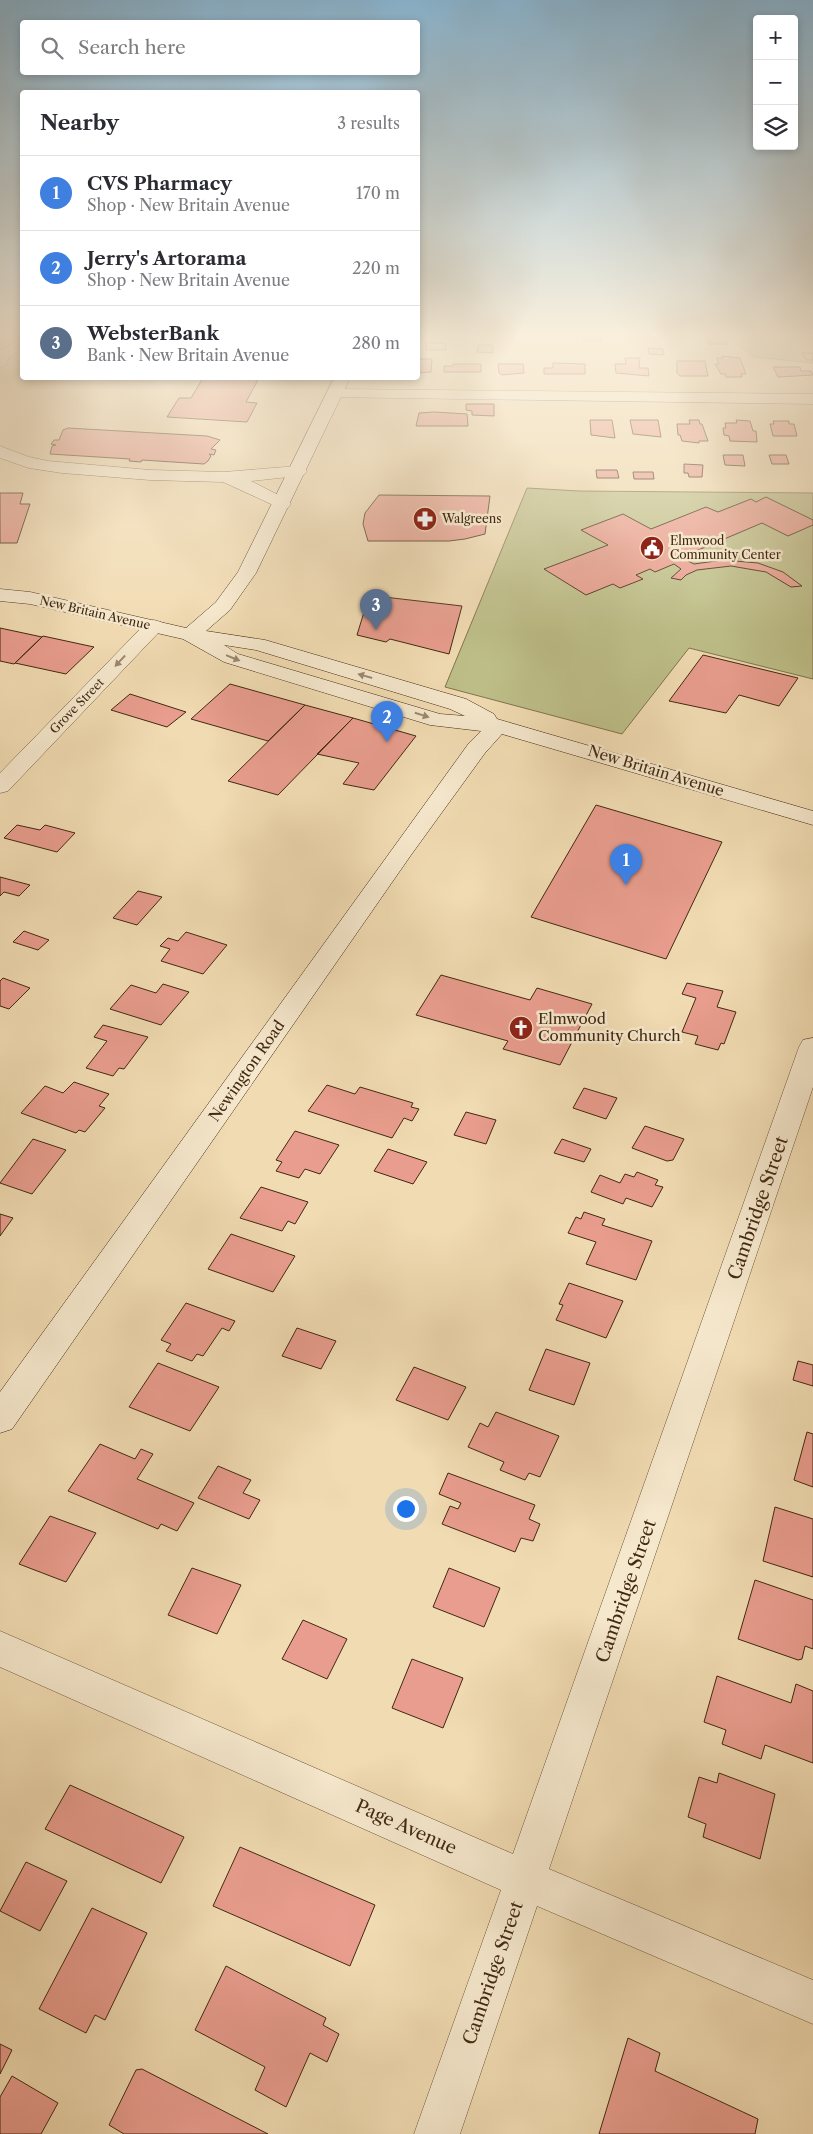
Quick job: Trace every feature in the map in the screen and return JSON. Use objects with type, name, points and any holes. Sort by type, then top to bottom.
[{"type":"street","points":[[190,635],[223,606],[237,590],[282,504],[316,433]]},
{"type":"street","points":[[0,451],[15,460],[76,469],[223,479],[298,471]]},
{"type":"street","points":[[223,479],[251,487],[282,504]]},
{"type":"street","name":"New Britain Avenue","points":[[0,595],[30,598],[190,635],[231,658],[429,717],[498,726],[813,818]]},
{"type":"street","name":"Grove Street","points":[[0,786],[154,626]]},
{"type":"street","name":"Newington Road","points":[[0,1419],[403,850],[477,748],[498,726]]},
{"type":"street","name":"Cambridge Street","points":[[437,2134],[813,1047]]},
{"type":"street","name":"Page Avenue","points":[[0,1649],[526,1880],[813,2002]]},
{"type":"green space","points":[[527,488],[579,491],[813,493],[813,679],[689,648],[622,734],[445,687]]},
{"type":"building","points":[[62,433],[148,433],[207,436],[220,440],[211,449],[216,450],[214,455],[209,454],[211,456],[204,464],[142,460],[141,462],[129,461],[130,459],[50,454],[52,446],[56,445],[51,444],[54,440],[59,440]]},
{"type":"building","points":[[591,433],[614,433],[615,438],[591,435]]},
{"type":"building","points":[[660,433],[661,437],[633,434]]},
{"type":"building","points":[[678,433],[705,433],[708,441],[699,441],[699,443],[682,441],[680,435]]},
{"type":"building","points":[[724,433],[756,433],[757,442],[730,441],[729,436],[724,435]]},
{"type":"building","points":[[772,433],[796,433],[797,436],[773,436]]},
{"type":"building","points":[[723,455],[743,455],[745,466],[725,465]]},
{"type":"building","points":[[769,455],[786,455],[789,464],[772,464]]},
{"type":"building","points":[[684,464],[703,465],[702,477],[689,477],[688,473],[684,473]]},
{"type":"building","points":[[596,470],[617,470],[619,478],[597,478]]},
{"type":"building","points":[[633,472],[653,472],[654,479],[634,479]]},
{"type":"building","points":[[0,493],[23,493],[20,504],[30,504],[17,543],[0,543]]},
{"type":"building","name":"Walgreens","points":[[379,495],[490,496],[485,534],[449,541],[368,541],[363,524],[365,513]]},
{"type":"building","name":"Elmwood Community Center","points":[[766,497],[813,520],[813,525],[788,536],[762,523],[696,551],[701,554],[686,560],[694,564],[723,560],[758,563],[783,572],[802,586],[791,587],[766,572],[731,566],[697,570],[686,575],[681,580],[671,578],[681,569],[674,564],[655,572],[650,569],[636,575],[643,579],[620,588],[613,584],[586,595],[544,569],[608,545],[581,530],[623,514],[651,529],[706,507],[718,512],[751,499],[756,502]]},
{"type":"building","points":[[384,597],[462,606],[449,654],[390,639],[386,642],[357,635],[368,599],[383,600]]},
{"type":"building","points":[[0,628],[42,637],[14,664],[0,661]]},
{"type":"building","points":[[43,636],[94,647],[66,674],[15,663]]},
{"type":"building","points":[[703,655],[798,678],[779,706],[739,695],[726,713],[669,701]]},
{"type":"building","points":[[230,684],[305,705],[268,741],[191,719]]},
{"type":"building","points":[[130,694],[186,712],[167,727],[111,710]]},
{"type":"building","points":[[305,705],[353,718],[278,795],[228,781]]},
{"type":"building","points":[[353,718],[416,736],[374,790],[343,784],[359,763],[317,754]]},
{"type":"building","points":[[596,805],[722,842],[666,959],[531,917]]},
{"type":"building","points":[[17,825],[40,830],[45,825],[75,833],[57,852],[4,838]]},
{"type":"building","points":[[0,877],[30,885],[19,896],[4,892],[0,896]]},
{"type":"building","points":[[138,891],[162,897],[137,925],[113,918]]},
{"type":"building","points":[[24,931],[49,940],[38,950],[13,942]]},
{"type":"building","points":[[186,932],[227,945],[203,974],[161,961],[170,949],[160,946],[168,938],[178,941]]},
{"type":"building","name":"Elmwood Community Church","points":[[441,975],[530,1000],[537,988],[592,1004],[560,1065],[503,1049],[508,1041],[416,1015]]},
{"type":"building","points":[[3,978],[30,988],[9,1009],[0,1006],[0,981]]},
{"type":"building","points":[[687,983],[723,991],[717,1007],[736,1012],[724,1044],[721,1043],[718,1050],[695,1044],[698,1036],[682,1032],[696,998],[682,994]]},
{"type":"building","points":[[163,984],[189,992],[161,1025],[110,1009],[131,985],[156,993]]},
{"type":"building","points":[[103,1025],[148,1037],[124,1069],[119,1068],[113,1076],[86,1068],[107,1041],[94,1037]]},
{"type":"building","points":[[74,1082],[109,1094],[99,1106],[105,1108],[85,1132],[79,1130],[76,1133],[21,1113],[45,1086],[63,1093]]},
{"type":"building","points":[[327,1085],[355,1094],[360,1087],[413,1103],[411,1107],[419,1109],[412,1121],[404,1118],[392,1138],[308,1111]]},
{"type":"building","points":[[584,1088],[617,1098],[606,1119],[573,1108]]},
{"type":"building","points":[[466,1112],[496,1120],[486,1144],[454,1135]]},
{"type":"building","points":[[645,1126],[684,1139],[673,1160],[667,1161],[632,1148]]},
{"type":"building","points":[[295,1131],[339,1145],[320,1174],[305,1169],[299,1178],[276,1171],[282,1162],[276,1160]]},
{"type":"building","points":[[33,1139],[66,1150],[32,1194],[0,1183]]},
{"type":"building","points":[[562,1139],[591,1149],[584,1162],[554,1153]]},
{"type":"building","points":[[388,1149],[427,1162],[413,1184],[374,1171]]},
{"type":"building","points":[[637,1172],[658,1180],[655,1185],[663,1187],[652,1207],[626,1198],[623,1204],[591,1192],[600,1175],[620,1183],[625,1174],[634,1177]]},
{"type":"building","points":[[261,1187],[308,1202],[295,1224],[288,1221],[282,1231],[240,1218]]},
{"type":"building","points":[[584,1212],[605,1219],[602,1225],[652,1241],[636,1280],[586,1264],[596,1242],[568,1233],[576,1217],[581,1219]]},
{"type":"building","points":[[0,1214],[13,1218],[0,1236]]},
{"type":"building","points":[[231,1234],[295,1256],[273,1292],[208,1269]]},
{"type":"building","points":[[569,1283],[623,1301],[606,1338],[556,1320],[563,1305],[559,1304]]},
{"type":"building","points":[[186,1303],[235,1321],[229,1331],[222,1328],[203,1356],[197,1354],[192,1361],[166,1351],[171,1344],[161,1340]]},
{"type":"building","points":[[297,1328],[336,1341],[321,1369],[282,1356]]},
{"type":"building","points":[[546,1349],[590,1363],[574,1405],[529,1390]]},
{"type":"building","points":[[798,1361],[813,1365],[813,1386],[793,1380]]},
{"type":"building","points":[[158,1363],[219,1387],[190,1431],[129,1407]]},
{"type":"building","points":[[414,1367],[466,1387],[448,1420],[396,1400]]},
{"type":"building","points":[[496,1412],[559,1436],[540,1477],[529,1473],[525,1480],[500,1470],[504,1462],[468,1447],[480,1423],[488,1427]]},
{"type":"building","points":[[807,1432],[813,1434],[813,1487],[794,1480]]},
{"type":"building","points":[[100,1444],[135,1459],[141,1449],[153,1454],[137,1479],[194,1503],[177,1531],[161,1524],[158,1529],[68,1491]]},
{"type":"building","points":[[218,1466],[251,1480],[243,1493],[260,1500],[249,1519],[198,1498]]},
{"type":"building","points":[[448,1473],[535,1505],[529,1519],[540,1524],[533,1541],[521,1538],[515,1552],[442,1524],[450,1506],[458,1509],[461,1503],[439,1494]]},
{"type":"building","points":[[775,1507],[813,1519],[813,1577],[763,1561]]},
{"type":"building","points":[[50,1516],[96,1533],[66,1582],[19,1564]]},
{"type":"building","points":[[192,1568],[241,1585],[217,1634],[168,1615]]},
{"type":"building","points":[[449,1568],[500,1588],[484,1627],[433,1607]]},
{"type":"building","points":[[755,1580],[813,1600],[813,1649],[805,1646],[802,1659],[798,1660],[738,1639]]},
{"type":"building","points":[[303,1620],[347,1639],[327,1679],[282,1659]]},
{"type":"building","points":[[412,1659],[463,1678],[443,1728],[392,1708]]},
{"type":"building","points":[[717,1676],[791,1703],[796,1684],[813,1691],[813,1763],[765,1745],[761,1759],[722,1744],[726,1730],[704,1722]]},
{"type":"building","points":[[719,1773],[775,1794],[760,1859],[703,1837],[706,1824],[688,1817],[699,1777],[717,1783]]},
{"type":"building","points":[[70,1785],[184,1837],[161,1883],[45,1829]]},
{"type":"building","points":[[240,1847],[375,1905],[350,1966],[213,1906]]},
{"type":"building","points":[[26,1862],[67,1881],[40,1931],[0,1911]]},
{"type":"building","points":[[92,1908],[147,1933],[105,2020],[95,2015],[86,2033],[39,2009]]},
{"type":"building","points":[[226,1966],[326,2018],[323,2025],[339,2034],[327,2062],[310,2053],[286,2107],[255,2090],[265,2067],[195,2030]]},
{"type":"building","points":[[628,2038],[660,2053],[655,2071],[758,2119],[755,2134],[599,2134]]},
{"type":"building","points":[[0,2044],[12,2050],[0,2074]]},
{"type":"building","points":[[142,2069],[268,2134],[124,2134],[109,2125],[136,2070]]},
{"type":"building","points":[[12,2076],[58,2103],[41,2134],[0,2134],[0,2097]]},
{"type":"place","name":"Walgreens","points":[[425,519]]},
{"type":"place","name":"Elmwood Community Center","points":[[652,548]]},
{"type":"place","name":"WebsterBank","points":[[376,630]]},
{"type":"place","name":"Jerry's Artorama","points":[[387,742]]},
{"type":"place","name":"CVS Pharmacy","points":[[626,885]]},
{"type":"place","name":"Elmwood Community Church","points":[[521,1028]]}]
